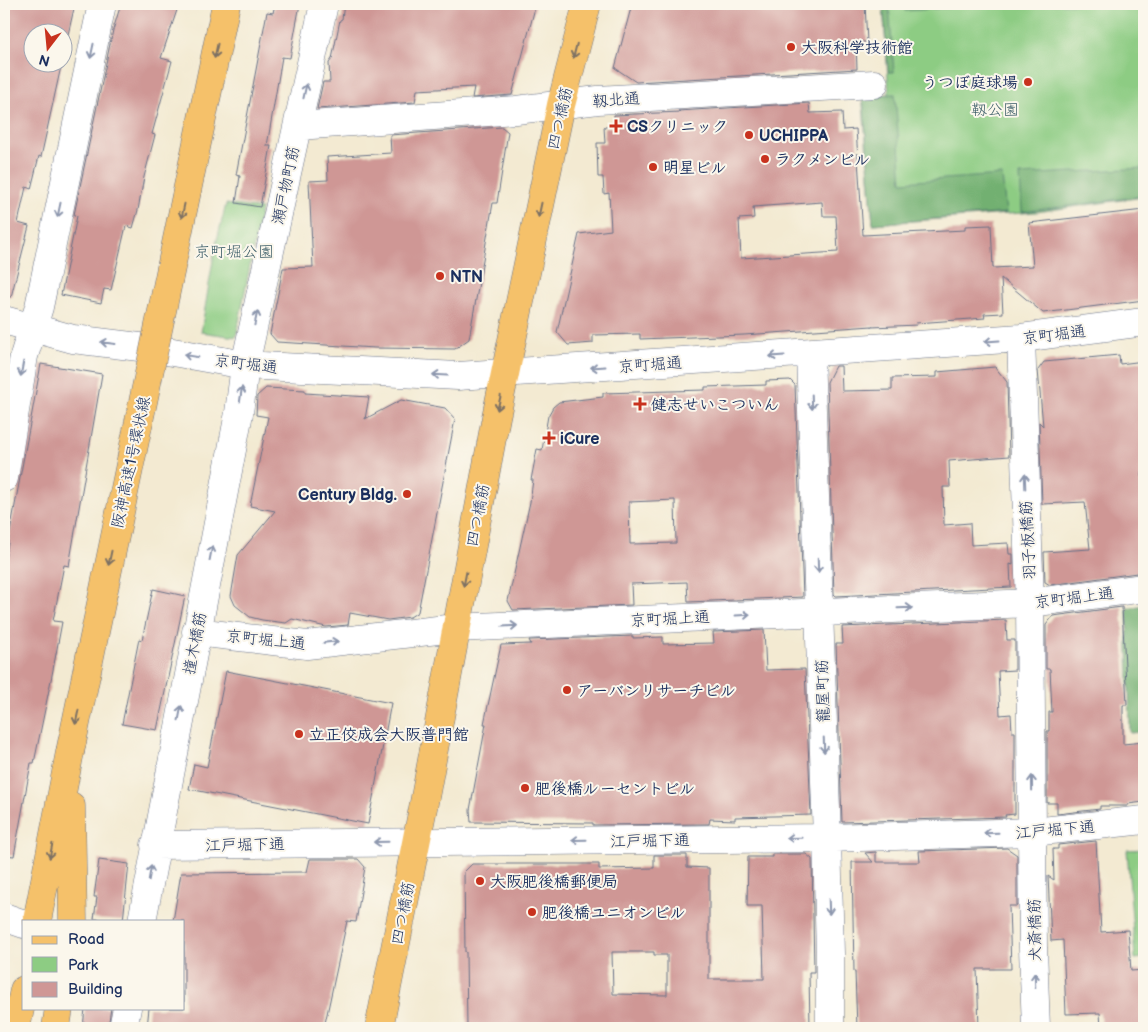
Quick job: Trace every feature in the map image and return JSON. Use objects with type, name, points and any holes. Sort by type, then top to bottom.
[{"type":"main road","name":"阪神高速1号環状線","points":[[37,920],[70,752],[226,4]]},
{"type":"main road","name":"四つ橋筋","points":[[379,1028],[496,417],[561,105],[587,4]]},
{"type":"main road","points":[[70,752],[73,920]]},
{"type":"main road","points":[[16,1028],[22,1000]]},
{"type":"main road","points":[[56,1028],[60,1010]]},
{"type":"street","points":[[4,478],[24,356],[38,307],[102,4]]},
{"type":"street","name":"瀬戸物町筋","points":[[245,366],[324,4]]},
{"type":"street","name":"靱北通","points":[[298,126],[516,110],[598,100],[874,84]]},
{"type":"street","name":"京町堀通","points":[[4,320],[73,339],[156,349],[245,366],[458,376],[810,354],[1021,338],[1144,322]]},
{"type":"street","name":"羽子板橋筋","points":[[1021,338],[1030,603],[1033,832]]},
{"type":"street","name":"籠屋町筋","points":[[810,354],[827,838],[830,1028]]},
{"type":"street","name":"撞木橋筋","points":[[142,920],[238,414],[245,366]]},
{"type":"street","name":"京町堀上通","points":[[196,632],[306,645],[455,628],[1030,603],[1144,588]]},
{"type":"street","name":"江戸堀下通","points":[[155,845],[827,838],[1033,832],[1144,820]]},
{"type":"street","name":"犬斎橋筋","points":[[1033,832],[1033,948],[1036,1028]]},
{"type":"street","points":[[4,917],[22,923]]},
{"type":"street","points":[[123,1028],[126,1010]]},
{"type":"green space","name":"靱公園","points":[[883,4],[1144,4],[1144,197],[1036,212],[873,224],[862,95],[889,94]]},
{"type":"green space","points":[[883,4],[889,4],[894,72],[888,72]]},
{"type":"green space","points":[[904,4],[998,4],[905,11]]},
{"type":"green space","points":[[895,94],[902,182],[1002,175],[1006,213],[873,224],[863,96]]},
{"type":"green space","points":[[1144,168],[1144,196],[1022,212],[1020,175]]},
{"type":"green space","name":"京町堀公園","points":[[226,204],[261,209],[236,337],[201,332],[215,248]]},
{"type":"green space","points":[[1144,605],[1144,732],[1130,733],[1127,608]]},
{"type":"green space","points":[[1144,849],[1144,958],[1135,959],[1127,850]]},
{"type":"building","points":[[4,4],[75,4],[71,22],[22,22],[22,72],[60,72],[41,157],[39,156],[31,189],[26,187],[18,223],[29,226],[11,297],[4,296]]},
{"type":"building","points":[[121,4],[167,4],[178,7],[161,58],[172,61],[152,134],[155,135],[138,210],[133,228],[126,226],[111,290],[104,289],[101,303],[61,295],[77,216],[74,215],[113,30]]},
{"type":"building","points":[[275,4],[300,4],[290,58],[282,57],[267,146],[271,146],[260,207],[236,203],[240,176],[236,175],[267,12],[273,13]]},
{"type":"building","points":[[344,4],[536,4],[512,95],[472,98],[474,87],[417,90],[415,102],[317,109],[323,82],[330,82],[329,63],[332,59]]},
{"type":"building","points":[[632,4],[865,4],[867,42],[856,42],[857,69],[636,82],[615,68]]},
{"type":"building","points":[[809,103],[810,113],[842,112],[843,130],[856,129],[863,235],[965,230],[965,226],[991,225],[993,268],[1033,266],[1029,223],[1144,210],[1144,300],[1043,313],[1001,278],[1003,313],[984,314],[985,318],[916,323],[917,325],[872,326],[744,335],[640,339],[640,334],[593,335],[593,343],[568,345],[557,332],[579,234],[611,230],[609,193],[604,194],[603,177],[598,177],[597,143],[605,143],[604,127],[614,127],[614,115],[680,112],[678,111]],"holes":[[[822,202],[823,216],[836,216],[838,252],[741,258],[739,219],[754,218],[753,207]]]},
{"type":"building","points":[[502,127],[508,132],[497,203],[493,203],[469,339],[455,349],[375,348],[277,342],[270,334],[283,268],[313,267],[309,181],[328,180],[327,157],[391,153],[390,135]]},
{"type":"building","points":[[1119,355],[1120,364],[1144,361],[1144,472],[1141,472],[1144,507],[1144,572],[1050,585],[1045,582],[1044,552],[1090,549],[1085,502],[1042,504],[1039,422],[1043,426],[1038,370],[1044,362]]},
{"type":"building","points":[[41,364],[102,374],[69,566],[64,565],[53,621],[62,622],[34,763],[31,763],[14,856],[4,855],[4,565]]},
{"type":"building","points":[[835,366],[841,366],[842,391],[892,390],[892,378],[937,377],[937,372],[995,367],[1007,382],[1009,456],[949,461],[950,487],[943,487],[944,525],[970,523],[971,545],[1008,543],[1009,554],[1013,554],[1013,565],[1010,564],[1011,587],[836,596],[834,594],[827,382]]},
{"type":"building","points":[[790,380],[795,385],[803,597],[688,602],[687,582],[631,584],[632,605],[513,610],[508,601],[530,502],[533,480],[531,480],[537,449],[542,450],[548,416],[553,407],[559,402],[603,397],[603,393],[705,390],[705,387],[766,385],[766,381]],"holes":[[[675,500],[676,543],[630,544],[629,502]]]},
{"type":"building","points":[[266,388],[305,390],[305,393],[369,397],[365,419],[401,400],[445,408],[455,419],[418,612],[410,617],[388,620],[350,613],[348,625],[326,627],[292,619],[286,623],[262,620],[250,617],[235,605],[231,596],[238,555],[275,511],[250,506],[268,417],[256,415],[257,396]]},
{"type":"building","points":[[153,589],[185,596],[157,730],[122,724],[139,639],[142,640]]},
{"type":"building","points":[[1122,607],[1127,705],[1123,705],[1123,744],[1144,742],[1144,802],[1128,804],[1128,806],[1100,806],[1100,809],[1057,814],[1057,803],[1047,803],[1047,731],[1049,731],[1049,712],[1052,712],[1050,669],[1046,669],[1046,625],[1053,616]]},
{"type":"building","points":[[1006,620],[1007,640],[1015,640],[1015,670],[998,671],[1000,715],[1011,714],[1012,732],[1015,732],[1015,814],[1005,815],[1006,817],[842,822],[836,644],[843,644],[842,627]]},
{"type":"building","points":[[764,630],[766,670],[805,669],[811,815],[735,817],[735,820],[710,819],[709,824],[593,825],[593,823],[471,822],[470,810],[486,724],[484,724],[501,645],[531,644],[529,640],[633,636],[633,638],[663,637],[663,644],[714,643],[713,632]]},
{"type":"building","name":"立正佼成会大阪普門館","points":[[226,671],[391,703],[368,824],[189,789],[194,764],[207,767]]},
{"type":"building","points":[[1096,841],[1101,932],[1128,930],[1131,971],[1144,970],[1144,1028],[1101,1028],[1100,1013],[1066,1014],[1063,940],[1051,941],[1048,876],[1054,880],[1053,849],[1058,849],[1058,845]]},
{"type":"building","points":[[1007,848],[1017,855],[1017,906],[1009,906],[1011,969],[977,969],[979,1028],[857,1028],[852,862],[873,862],[865,853],[876,852],[876,862],[920,862],[919,851]]},
{"type":"building","points":[[772,854],[806,854],[812,859],[814,972],[809,972],[810,1028],[467,1028],[464,872],[472,864],[599,864],[599,869],[654,868],[654,855],[687,855],[687,867],[709,868],[709,979],[764,979],[762,906],[747,906],[748,857],[772,857]],"holes":[[[612,952],[654,952],[654,955],[667,955],[667,995],[613,994]]]},
{"type":"building","points":[[310,859],[358,859],[365,867],[356,922],[347,921],[324,1028],[147,1028],[149,1010],[185,1010],[185,920],[173,920],[181,873],[307,872]]},
{"type":"building","points":[[99,860],[129,864],[123,920],[94,919],[97,897],[94,897]]},
{"type":"building","points":[[85,1010],[111,1010],[108,1028],[83,1028]]},
{"type":"place","name":"大阪科学技術館","points":[[791,47]]},
{"type":"place","name":"うつぼ庭球場","points":[[1028,82]]},
{"type":"place","name":"CSクリニック","points":[[616,126]]},
{"type":"place","name":"UCHIPPA","points":[[749,135]]},
{"type":"place","name":"ラクメンビル","points":[[765,159]]},
{"type":"place","name":"明星ビル","points":[[653,167]]},
{"type":"place","name":"NTN","points":[[440,276]]},
{"type":"place","name":"健志せいこついん","points":[[640,404]]},
{"type":"place","name":"iCure","points":[[549,438]]},
{"type":"place","name":"Century Bldg.","points":[[407,494]]},
{"type":"place","name":"アーバンリサーチビル","points":[[567,690]]},
{"type":"place","name":"立正佼成会大阪普門館","points":[[299,734]]},
{"type":"place","name":"肥後橋ルーセントビル","points":[[525,788]]},
{"type":"place","name":"大阪肥後橋郵便局","points":[[480,881]]},
{"type":"place","name":"肥後橋ユニオンビル","points":[[532,912]]}]
